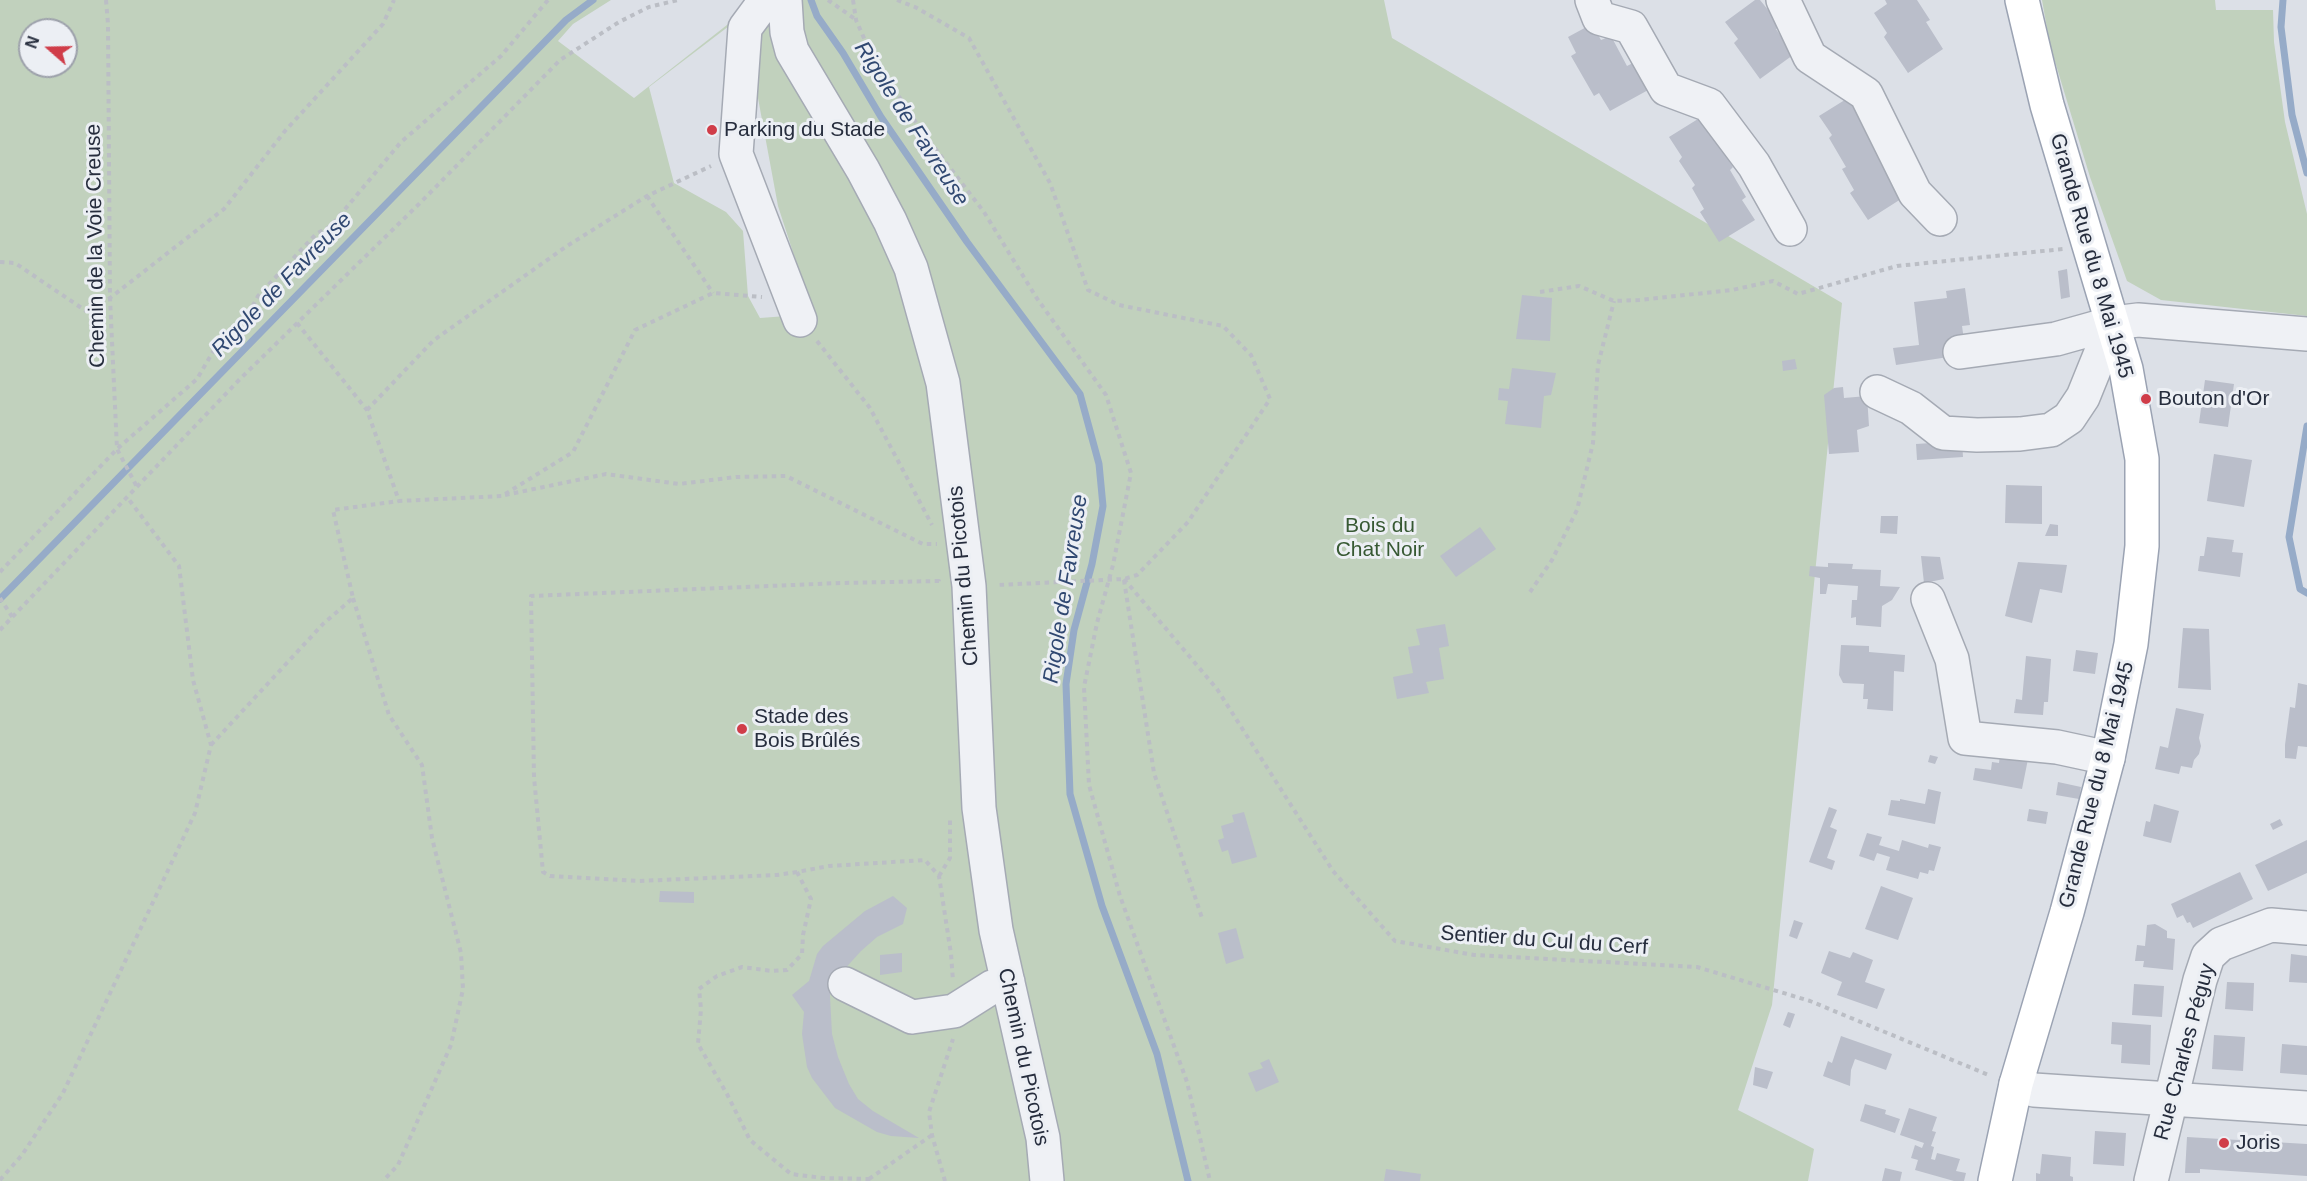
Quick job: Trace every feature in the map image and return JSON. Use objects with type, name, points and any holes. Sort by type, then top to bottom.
[{"type":"main road","name":"Grande Rue du 8 Mai 1945","points":[[1995,1181],[2016,1084],[2067,912],[2108,758],[2131,644],[2142,546],[2142,459],[2126,369],[2047,105],[2022,0]]},
{"type":"street","points":[[770,0],[762,5],[745,28],[736,154],[800,320]]},
{"type":"street","name":"Chemin du Picotois","points":[[785,0],[787,32],[792,51],[863,170],[890,221],[911,268],[943,383],[958,543],[954,590],[979,808],[996,930],[1042,1138],[1047,1181]]},
{"type":"street","points":[[1592,0],[1599,18],[1631,27],[1666,89],[1709,105],[1754,165],[1790,229]]},
{"type":"street","points":[[1783,0],[1810,57],[1866,94],[1915,193],[1940,219]]},
{"type":"street","points":[[1960,352],[2056,339],[2113,323],[2138,320],[2307,334]]},
{"type":"street","points":[[1877,392],[1911,408],[1943,433],[2020,434],[2051,430],[2069,418],[2083,397],[2113,323]]},
{"type":"street","points":[[1928,599],[1952,659],[1965,738],[2057,747],[2108,758]]},
{"type":"street","name":"Rue Charles Péguy","points":[[2151,1181],[2200,980],[2208,956],[2221,944],[2307,908]]},
{"type":"street","name":"Rue Charles Péguy","points":[[2271,925],[2307,928]]},
{"type":"street","points":[[845,984],[912,1017],[954,1011],[992,987],[1008,982]]},
{"type":"street","points":[[2016,1084],[2034,1090],[2172,1101],[2307,1108]]},
{"type":"path","name":"Chemin de la Voie Creuse","points":[[106,0],[110,298],[117,449],[137,487]]},
{"type":"path","points":[[0,262],[15,262],[86,311],[110,298],[224,209],[285,131],[383,24],[394,0]]},
{"type":"path","points":[[0,572],[117,449],[197,379],[214,350],[243,324],[258,296],[316,234],[331,226],[401,142],[501,56],[548,0]]},
{"type":"path","points":[[0,630],[239,380],[560,60],[629,17],[649,7],[678,0]]},
{"type":"path","points":[[854,0],[856,20],[871,54],[921,130],[984,212],[1036,297],[1106,395],[1131,473],[1084,687],[1089,785],[1120,896],[1186,1082],[1210,1181]]},
{"type":"path","points":[[797,872],[777,875],[638,881],[550,876],[543,872],[534,777],[531,596],[939,581],[954,590],[1124,579],[1137,575],[1188,522],[1270,399],[1251,355],[1223,326],[1119,305],[1088,290],[1050,183],[969,38],[915,7],[897,0]]},
{"type":"path","points":[[832,1],[856,20]]},
{"type":"path","points":[[367,410],[434,340],[567,246],[647,196],[736,154]]},
{"type":"path","points":[[647,196],[713,293]]},
{"type":"path","points":[[1540,292],[1579,286],[1614,301],[1732,290],[1773,281],[1798,294],[1897,266],[2030,254],[2089,245]]},
{"type":"path","points":[[502,496],[573,452],[635,330],[713,293],[771,298]]},
{"type":"path","points":[[1530,592],[1552,560],[1577,510],[1593,443],[1598,365],[1614,301]]},
{"type":"path","points":[[800,320],[870,408],[933,527],[958,543]]},
{"type":"path","points":[[297,323],[367,410],[399,501]]},
{"type":"path","points":[[383,1181],[398,1165],[452,1045],[463,989],[461,953],[432,838],[422,765],[389,715],[353,598],[333,510],[399,501],[502,496],[606,474],[679,484],[736,477],[786,476],[923,544],[958,543]]},
{"type":"path","points":[[0,1180],[22,1155],[63,1093],[195,813],[211,745],[193,680],[179,566],[127,497]]},
{"type":"path","points":[[1124,579],[1154,773],[1202,918]]},
{"type":"path","name":"Sentier du Cul du Cerf","points":[[1124,579],[1217,689],[1333,871],[1395,941],[1474,955],[1697,967],[1810,1001],[1959,1064],[2016,1084]]},
{"type":"path","points":[[0,598],[13,618]]},
{"type":"path","points":[[211,745],[323,624],[353,598]]},
{"type":"path","points":[[939,876],[950,858],[950,813]]},
{"type":"path","points":[[866,1181],[932,1135],[945,1181]]},
{"type":"green space","name":"Bois du Chat Noir","points":[[0,0],[611,0],[573,24],[558,41],[634,98],[732,21],[771,0],[1384,0],[1392,38],[1842,303],[1772,1005],[1738,1110],[1814,1149],[1808,1181],[0,1181]],"holes":[[[733,23],[745,28],[778,206],[813,314],[760,318],[748,296],[743,231],[726,212],[674,183],[649,87]]]},
{"type":"green space","points":[[2042,0],[2215,0],[2216,10],[2273,10],[2274,42],[2285,122],[2307,214],[2307,316],[2161,300],[2127,281],[2090,177],[2050,45]]},
{"type":"building","points":[[1755,0],[1760,0],[1781,26],[1776,29],[1793,55],[1760,79],[1734,43],[1738,39],[1725,22]]},
{"type":"building","points":[[1885,0],[1917,0],[1930,20],[1926,22],[1943,49],[1908,73],[1884,37],[1887,33],[1874,13],[1887,4]]},
{"type":"building","points":[[1592,24],[1601,40],[1611,36],[1627,66],[1635,62],[1650,89],[1610,111],[1599,93],[1594,96],[1571,56],[1576,53],[1568,37]]},
{"type":"building","points":[[1856,93],[1901,199],[1868,220],[1850,193],[1854,190],[1842,169],[1846,167],[1829,138],[1832,135],[1819,116]]},
{"type":"building","points":[[1706,114],[1721,149],[1733,167],[1730,170],[1746,197],[1742,200],[1755,220],[1719,242],[1700,212],[1704,209],[1692,188],[1695,185],[1679,161],[1682,157],[1669,137]]},
{"type":"building","points":[[2067,269],[2070,297],[2061,299],[2058,271]]},
{"type":"building","points":[[1965,288],[1970,325],[1962,326],[1964,340],[1955,356],[1896,365],[1893,348],[1919,345],[1914,302],[1947,298],[1946,291]]},
{"type":"building","points":[[1522,295],[1552,298],[1550,341],[1516,339]]},
{"type":"building","points":[[1795,359],[1797,369],[1783,371],[1782,361]]},
{"type":"building","points":[[1512,368],[1556,373],[1551,395],[1544,396],[1541,428],[1505,424],[1508,401],[1498,400],[1499,388],[1509,389]]},
{"type":"building","points":[[2205,380],[2234,384],[2228,427],[2199,423]]},
{"type":"building","points":[[1843,387],[1844,398],[1867,396],[1869,426],[1857,430],[1859,452],[1829,454],[1824,395],[1834,388]]},
{"type":"building","points":[[1962,441],[1963,457],[1917,460],[1916,444]]},
{"type":"building","points":[[2214,454],[2252,460],[2244,507],[2207,501]]},
{"type":"building","points":[[2006,485],[2042,486],[2042,524],[2005,523]]},
{"type":"building","points":[[1881,516],[1898,516],[1897,534],[1880,533]]},
{"type":"building","points":[[2050,524],[2058,525],[2058,536],[2045,536]]},
{"type":"building","points":[[1480,527],[1496,549],[1456,577],[1440,556]]},
{"type":"building","points":[[2207,537],[2234,540],[2232,552],[2243,553],[2240,577],[2198,571],[2200,556],[2204,556]]},
{"type":"building","points":[[1921,556],[1940,557],[1944,579],[1924,583]]},
{"type":"building","points":[[2018,562],[2067,565],[2062,593],[2040,589],[2032,623],[2005,616]]},
{"type":"building","points":[[1828,563],[1853,564],[1852,569],[1881,570],[1880,586],[1900,587],[1892,600],[1882,606],[1881,627],[1856,625],[1856,617],[1851,618],[1852,600],[1857,600],[1858,586],[1828,584],[1826,594],[1820,594],[1820,578],[1809,576],[1810,566],[1828,567]]},
{"type":"building","points":[[1445,624],[1449,646],[1439,648],[1444,679],[1426,682],[1429,693],[1397,699],[1393,677],[1413,673],[1408,647],[1420,645],[1416,629]]},
{"type":"building","points":[[2183,628],[2209,629],[2211,690],[2178,688]]},
{"type":"building","points":[[1841,645],[1869,646],[1869,652],[1905,655],[1904,672],[1894,671],[1893,711],[1867,709],[1868,699],[1863,699],[1864,684],[1843,683],[1839,675]]},
{"type":"building","points":[[2076,650],[2098,653],[2095,674],[2073,671]]},
{"type":"building","points":[[2026,656],[2051,659],[2048,702],[2044,702],[2043,715],[2014,713],[2016,699],[2022,700]]},
{"type":"building","points":[[2298,683],[2307,685],[2307,747],[2298,746],[2296,759],[2285,758],[2290,707],[2295,708]]},
{"type":"building","points":[[2176,708],[2204,714],[2199,738],[2201,746],[2199,754],[2192,768],[2181,766],[2179,774],[2155,769],[2160,746],[2168,748]]},
{"type":"building","points":[[2000,754],[2028,759],[2022,789],[1973,780],[1975,768],[1991,770],[1992,762],[1999,763]]},
{"type":"building","points":[[1930,755],[1938,757],[1935,764],[1928,762]]},
{"type":"building","points":[[2058,782],[2081,787],[2079,799],[2056,795]]},
{"type":"building","points":[[1928,789],[1941,792],[1935,824],[1888,815],[1891,800],[1900,801],[1900,799],[1925,804]]},
{"type":"building","points":[[2154,804],[2179,811],[2171,843],[2143,836],[2146,821],[2150,822]]},
{"type":"building","points":[[1829,807],[1837,810],[1830,827],[1837,830],[1827,858],[1835,861],[1832,870],[1809,862]]},
{"type":"building","points":[[2029,809],[2048,812],[2046,824],[2027,821]]},
{"type":"building","points":[[1244,812],[1257,857],[1232,864],[1228,850],[1222,852],[1218,840],[1224,838],[1221,826],[1234,822],[1232,815]]},
{"type":"building","points":[[2280,819],[2283,825],[2273,830],[2270,824]]},
{"type":"building","points":[[1867,833],[1882,837],[1879,845],[1899,851],[1902,840],[1928,848],[1929,844],[1941,847],[1934,871],[1929,870],[1928,874],[1920,872],[1918,879],[1886,870],[1890,857],[1877,853],[1874,861],[1859,856]]},
{"type":"building","points":[[2307,840],[2307,873],[2268,891],[2255,865]]},
{"type":"building","points":[[2240,872],[2253,899],[2193,928],[2183,915],[2177,918],[2171,904]]},
{"type":"building","points":[[1881,886],[1913,898],[1898,940],[1865,929]]},
{"type":"building","points":[[660,891],[694,892],[694,903],[659,902]]},
{"type":"building","points":[[893,896],[907,908],[903,924],[877,937],[832,983],[830,996],[832,1034],[838,1057],[858,1099],[873,1111],[919,1138],[891,1136],[877,1132],[835,1108],[812,1078],[807,1067],[802,1034],[804,1012],[792,995],[809,981],[817,954],[823,946],[865,911]]},
{"type":"building","points":[[1794,920],[1803,923],[1797,939],[1789,936]]},
{"type":"building","points":[[2155,924],[2167,931],[2167,938],[2175,939],[2173,970],[2143,967],[2144,961],[2135,961],[2137,945],[2145,946],[2147,925]]},
{"type":"building","points":[[1236,928],[1244,958],[1226,964],[1218,933]]},
{"type":"building","points":[[1829,951],[1850,958],[1853,952],[1873,960],[1865,982],[1885,989],[1877,1009],[1837,995],[1842,982],[1821,973]]},
{"type":"building","points":[[902,953],[902,972],[880,975],[880,955]]},
{"type":"building","points":[[2291,954],[2307,956],[2307,983],[2289,982]]},
{"type":"building","points":[[2227,982],[2254,983],[2253,1011],[2225,1009]]},
{"type":"building","points":[[2134,984],[2164,986],[2162,1017],[2132,1015]]},
{"type":"building","points":[[1788,1012],[1795,1014],[1790,1028],[1783,1025]]},
{"type":"building","points":[[2112,1022],[2151,1025],[2150,1065],[2121,1063],[2122,1045],[2111,1044]]},
{"type":"building","points":[[2214,1035],[2245,1037],[2243,1071],[2212,1069]]},
{"type":"building","points":[[1841,1036],[1892,1054],[1886,1070],[1855,1059],[1851,1070],[1850,1086],[1823,1076],[1828,1061],[1832,1063]]},
{"type":"building","points":[[2282,1044],[2307,1046],[2307,1075],[2280,1073]]},
{"type":"building","points":[[1269,1059],[1279,1082],[1256,1092],[1248,1073],[1263,1068],[1260,1063]]},
{"type":"building","points":[[1755,1067],[1773,1072],[1767,1089],[1753,1085]]},
{"type":"building","points":[[1865,1104],[1886,1110],[1885,1114],[1900,1119],[1895,1133],[1860,1121]]},
{"type":"building","points":[[1909,1108],[1937,1117],[1932,1131],[1936,1132],[1931,1146],[1934,1147],[1931,1159],[1935,1160],[1937,1153],[1960,1159],[1956,1171],[1966,1173],[1964,1181],[1954,1181],[1915,1170],[1918,1160],[1911,1158],[1915,1145],[1922,1148],[1924,1143],[1900,1135]]},
{"type":"building","points":[[2095,1131],[2126,1133],[2124,1166],[2093,1164]]},
{"type":"building","points":[[2187,1137],[2307,1144],[2307,1176],[2200,1169],[2200,1173],[2185,1173]]},
{"type":"building","points":[[2042,1154],[2071,1157],[2070,1176],[2073,1177],[2073,1181],[2036,1181],[2036,1173],[2040,1174]]},
{"type":"building","points":[[1885,1168],[1902,1172],[1900,1181],[1882,1181]]},
{"type":"building","points":[[1386,1169],[1421,1174],[1420,1181],[1384,1181]]},
{"type":"waterway","name":"Rigole de Favreuse","points":[[0,599],[566,20],[593,0]]},
{"type":"waterway","name":"Rigole de Favreuse","points":[[811,0],[817,16],[843,53],[881,117],[967,242],[1080,394],[1099,464],[1103,506],[1092,564],[1074,630],[1066,684],[1070,794],[1102,906],[1157,1054],[1188,1181]]},
{"type":"waterway","points":[[2283,0],[2281,27],[2292,115],[2307,173]]},
{"type":"waterway","points":[[2307,426],[2289,537],[2300,589],[2307,593]]},
{"type":"place","name":"Parking du Stade","points":[[712,130]]},
{"type":"place","name":"Bouton d'Or","points":[[2146,399]]},
{"type":"place","name":"Stade des Bois Brûlés","points":[[742,729]]},
{"type":"place","name":"Joris","points":[[2224,1143]]}]
